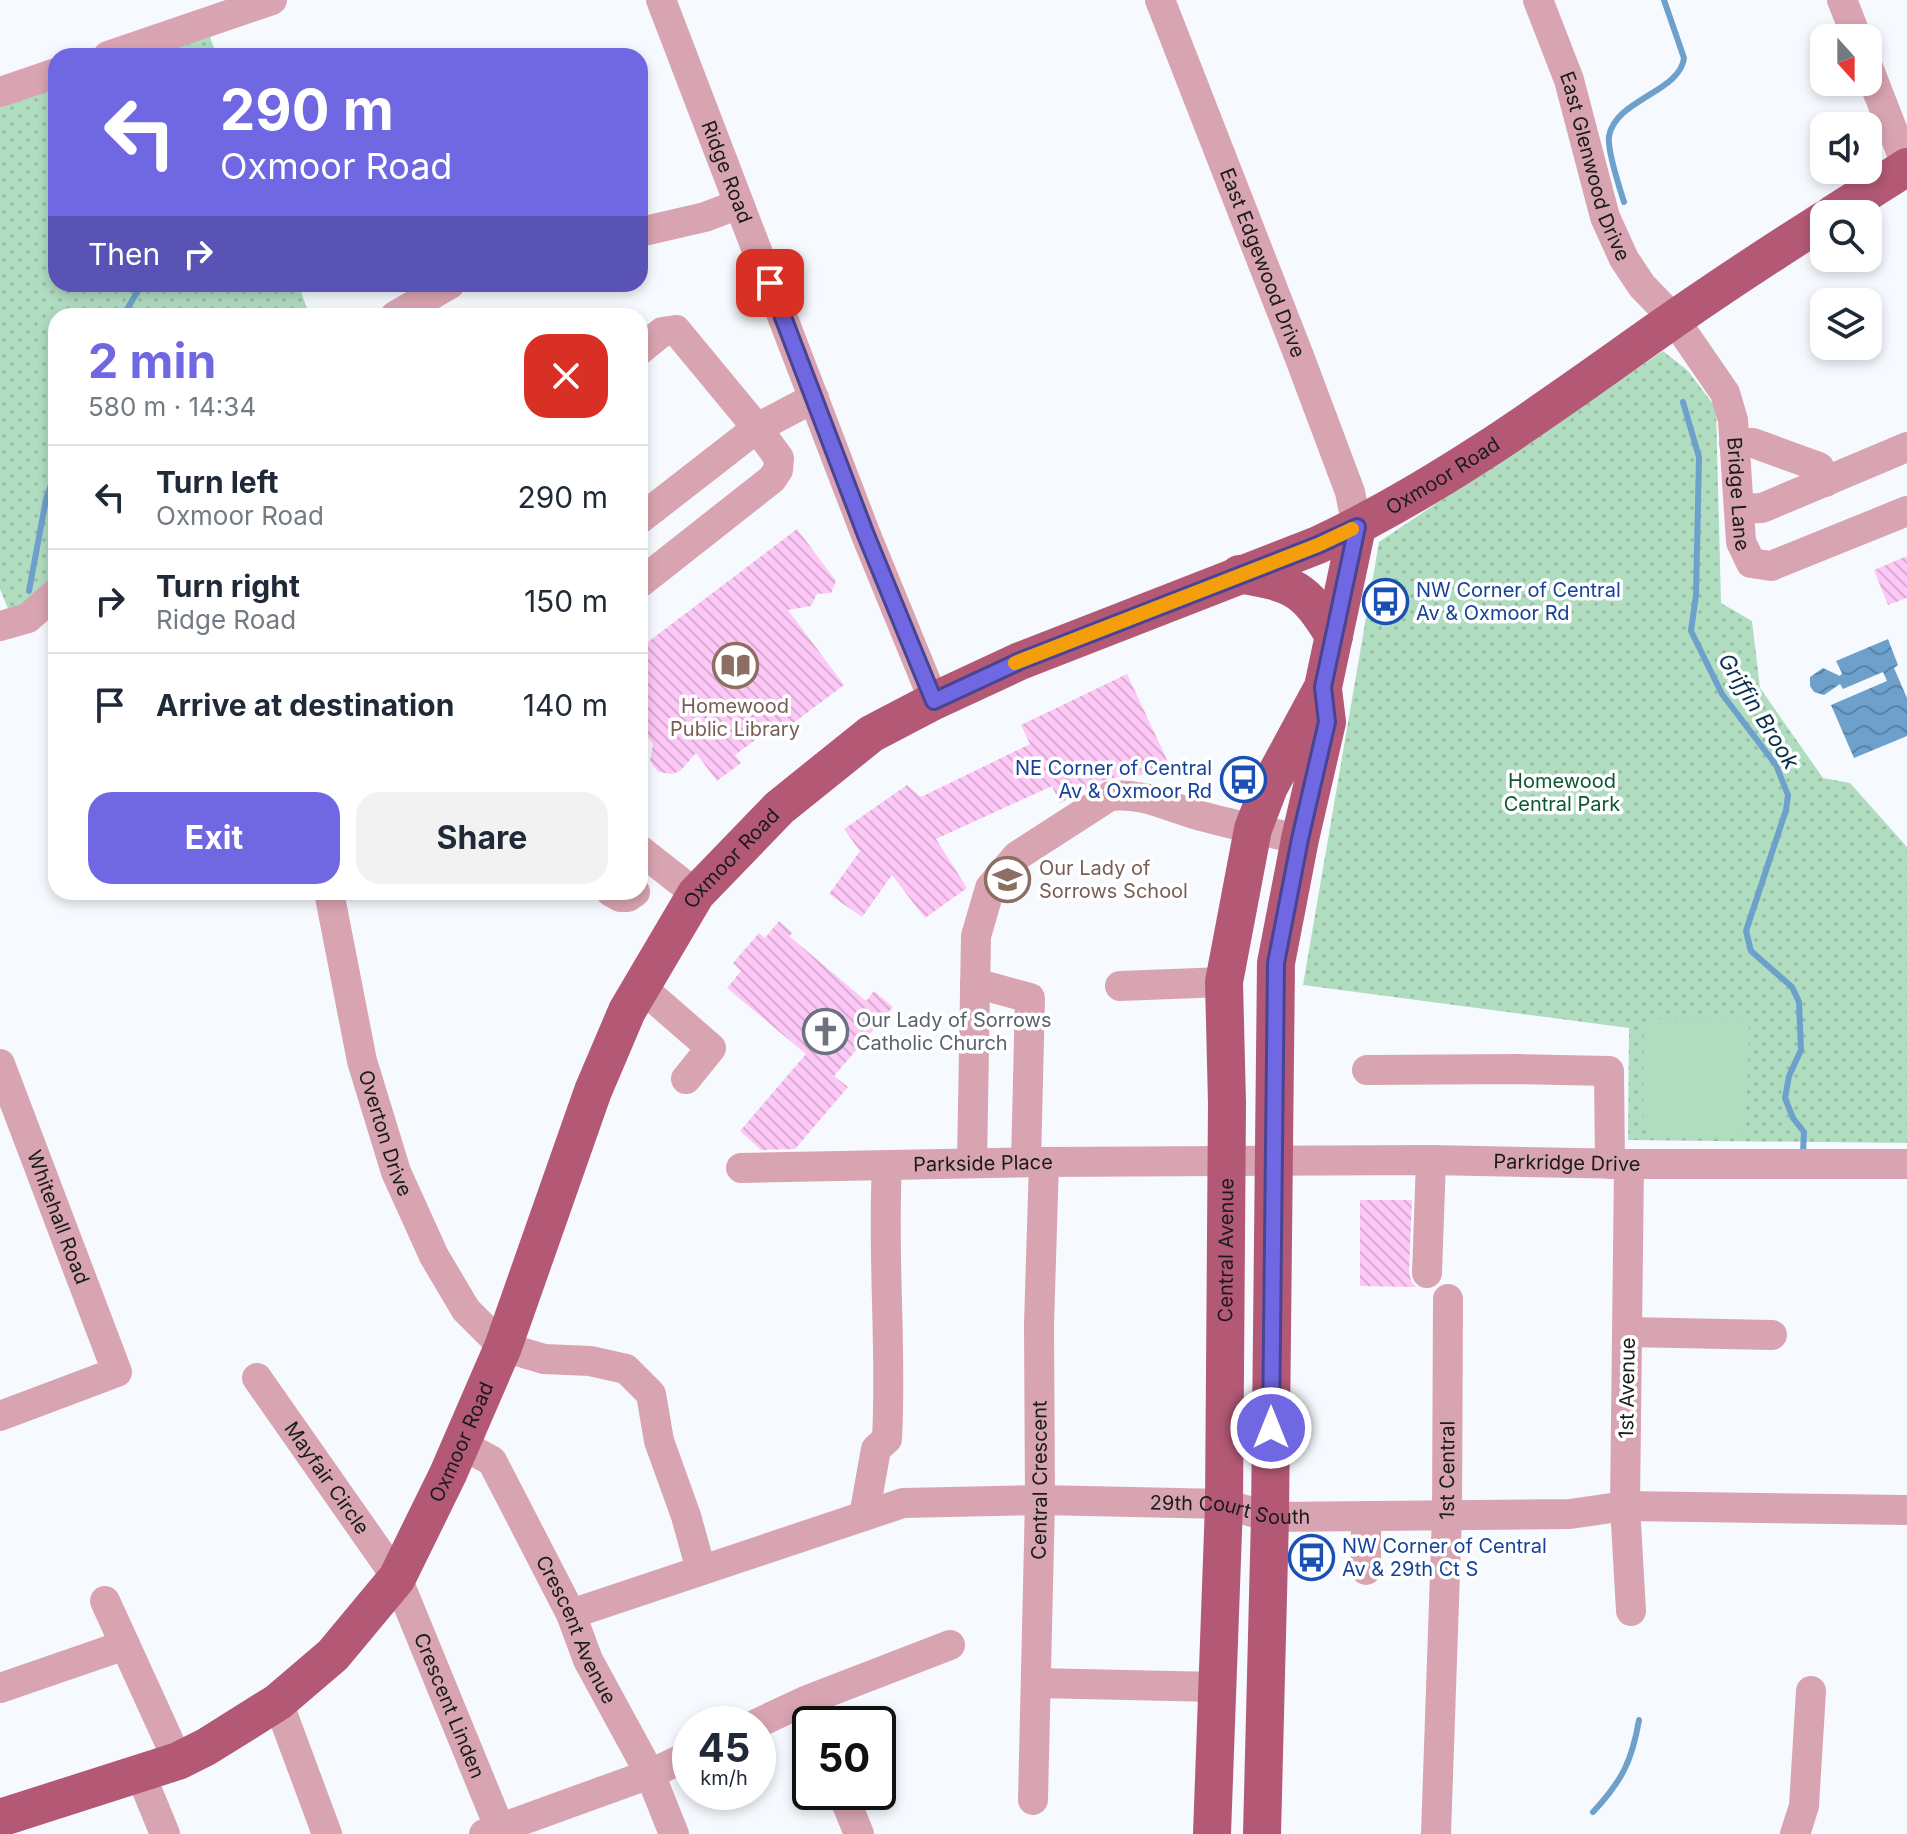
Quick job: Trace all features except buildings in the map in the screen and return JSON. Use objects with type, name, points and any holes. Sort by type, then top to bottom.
[{"type":"main road","points":[[1855,200],[1907,167]]},
{"type":"main road","name":"Oxmoor Road","points":[[6,1816],[178,1761],[278,1702],[333,1655],[397,1578],[448,1474],[503,1347],[593,1091],[627,1011],[696,894],[779,808],[871,734],[934,701],[1020,661],[1357,527],[1500,440],[1810,229]]},
{"type":"main road","name":"Central Avenue","points":[[1212,1834],[1224,1504],[1224,982],[1253,829],[1269,787],[1323,687],[1357,527]]},
{"type":"main road","points":[[1239,574],[1278,582],[1298,590],[1316,607],[1334,636]]},
{"type":"main road","name":"Central Avenue","points":[[1262,1834],[1270,1517],[1276,963],[1327,722],[1323,687]]},
{"type":"street","name":"Ridge Road","points":[[661,0],[934,701]]},
{"type":"street","name":"East Edgewood Drive","points":[[1160,0],[1305,369],[1350,492],[1357,527]]},
{"type":"street","name":"East Glenwood Drive","points":[[1538,0],[1569,80],[1605,217],[1624,259],[1642,286],[1674,319]]},
{"type":"street","points":[[1842,0],[1851,24]]},
{"type":"street","points":[[130,48],[255,3]]},
{"type":"street","points":[[0,92],[48,76]]},
{"type":"street","points":[[1879,96],[1907,167]]},
{"type":"street","points":[[648,230],[705,217],[739,204]]},
{"type":"street","points":[[409,308],[436,292]]},
{"type":"street","name":"Bridge Lane","points":[[1674,319],[1725,393],[1733,420],[1741,542],[1751,563],[1771,566],[1907,511]]},
{"type":"street","points":[[648,343],[662,332],[676,330],[779,458],[778,470],[772,479],[648,577]]},
{"type":"street","points":[[648,513],[757,428],[814,398]]},
{"type":"street","points":[[1734,443],[1753,443],[1819,467],[1825,482]]},
{"type":"street","points":[[1739,509],[1762,508],[1907,447]]},
{"type":"street","points":[[0,626],[28,618],[48,600]]},
{"type":"street","points":[[972,1163],[976,936],[990,888],[1017,856],[1110,796],[1127,794],[1199,816],[1300,839]]},
{"type":"street","points":[[648,867],[696,894]]},
{"type":"street","name":"Overton Drive","points":[[331,900],[362,1061],[396,1172],[434,1256],[466,1310],[503,1347]]},
{"type":"street","points":[[1120,986],[1224,982]]},
{"type":"street","name":"Central Crescent","points":[[975,983],[1030,998],[1039,1325],[1040,1500],[1033,1800]]},
{"type":"street","points":[[641,987],[711,1048],[686,1079]]},
{"type":"street","name":"Whitehall Road","points":[[0,1064],[117,1372],[0,1416]]},
{"type":"street","name":"1st Avenue","points":[[1367,1070],[1609,1071],[1619,1164],[1628,1332],[1625,1506],[1631,1611]]},
{"type":"street","points":[[1427,1273],[1431,1160]]},
{"type":"street","name":"Parkridge Drive","points":[[1226,1161],[1907,1164]]},
{"type":"street","name":"Parkside Place","points":[[741,1168],[1226,1161]]},
{"type":"street","points":[[864,1516],[876,1449],[887,1439],[890,1389],[885,1204],[887,1165]]},
{"type":"street","name":"1st Central","points":[[1436,1834],[1447,1515],[1448,1299]]},
{"type":"street","points":[[1628,1332],[1772,1335]]},
{"type":"street","points":[[503,1347],[544,1359],[590,1361],[626,1369],[651,1394],[659,1441],[686,1516],[701,1570]]},
{"type":"street","name":"Mayfair Circle","points":[[257,1378],[397,1578]]},
{"type":"street","name":"Crescent Avenue","points":[[459,1443],[492,1461],[571,1614],[588,1660],[650,1774],[674,1834]]},
{"type":"street","name":"29th Court South","points":[[571,1614],[903,1503],[1040,1500],[1224,1504],[1270,1517],[1570,1514],[1625,1506],[1907,1510]]},
{"type":"street","points":[[1366,1516],[1366,1570]]},
{"type":"street","name":"Crescent Linden","points":[[397,1578],[495,1832]]},
{"type":"street","points":[[105,1601],[178,1761]]},
{"type":"street","points":[[0,1688],[125,1645]]},
{"type":"street","points":[[824,1706],[950,1645]]},
{"type":"street","points":[[1036,1683],[1217,1687]]},
{"type":"street","points":[[1795,1834],[1804,1806],[1811,1691]]},
{"type":"street","points":[[278,1702],[327,1834]]},
{"type":"street","points":[[495,1832],[672,1764]]},
{"type":"street","points":[[140,1773],[165,1834]]},
{"type":"street","points":[[849,1810],[859,1834]]},
{"type":"green space","points":[[205,23],[214,48],[132,48]]},
{"type":"green space","points":[[48,76],[48,292],[301,292],[307,308],[48,308],[48,586],[11,616],[0,589],[0,92]]},
{"type":"green space","name":"Homewood Central Park","points":[[1663,351],[1688,371],[1716,408],[1721,603],[1752,621],[1760,688],[1823,778],[1850,783],[1907,847],[1907,1143],[1628,1140],[1629,1028],[1303,985],[1379,542]]},
{"type":"green space","points":[[1741,1018],[1749,1027],[1746,1127],[1739,1137],[1651,1137],[1643,1126],[1644,1029],[1651,1019]]},
{"type":"water","points":[[1888,639],[1898,665],[1894,668],[1907,698],[1907,736],[1854,758],[1831,705],[1887,681],[1883,672],[1843,689],[1840,684],[1824,695],[1814,692],[1810,677],[1823,668],[1840,676],[1842,673],[1836,661]]},
{"type":"waterway","name":"Griffin Brook","points":[[1624,202],[1610,150],[1609,136],[1614,123],[1623,113],[1672,79],[1680,70],[1684,58],[1664,0]]},
{"type":"waterway","points":[[128,308],[137,292]]},
{"type":"waterway","name":"Griffin Brook","points":[[1683,402],[1699,457],[1696,595],[1691,631],[1722,694],[1776,765],[1788,795],[1786,810],[1746,931],[1751,951],[1792,987],[1799,1002],[1801,1050],[1789,1076],[1785,1098],[1793,1118],[1804,1132],[1803,1153]]},
{"type":"waterway","points":[[29,591],[48,493]]},
{"type":"waterway","name":"Griffin Brook","points":[[1593,1812],[1624,1770],[1639,1720]]},
{"type":"slow traffic","points":[[1015,663],[1352,529]]},
{"type":"place","name":"NW Corner of Central Av & Oxmoor Rd","points":[[1385,602]]},
{"type":"place","name":"Homewood Public Library","points":[[735,666]]},
{"type":"place","name":"NE Corner of Central Av & Oxmoor Rd","points":[[1243,779]]},
{"type":"place","name":"Our Lady of Sorrows School","points":[[1008,880]]},
{"type":"place","name":"Our Lady of Sorrows Catholic Church","points":[[825,1031]]},
{"type":"place","name":"NW Corner of Central Av & 29th Ct S","points":[[1311,1557]]},
{"type":"route","points":[[770,283],[866,535],[934,701],[1020,661],[1357,527],[1323,687],[1327,722],[1276,963],[1271,1428]]}]
